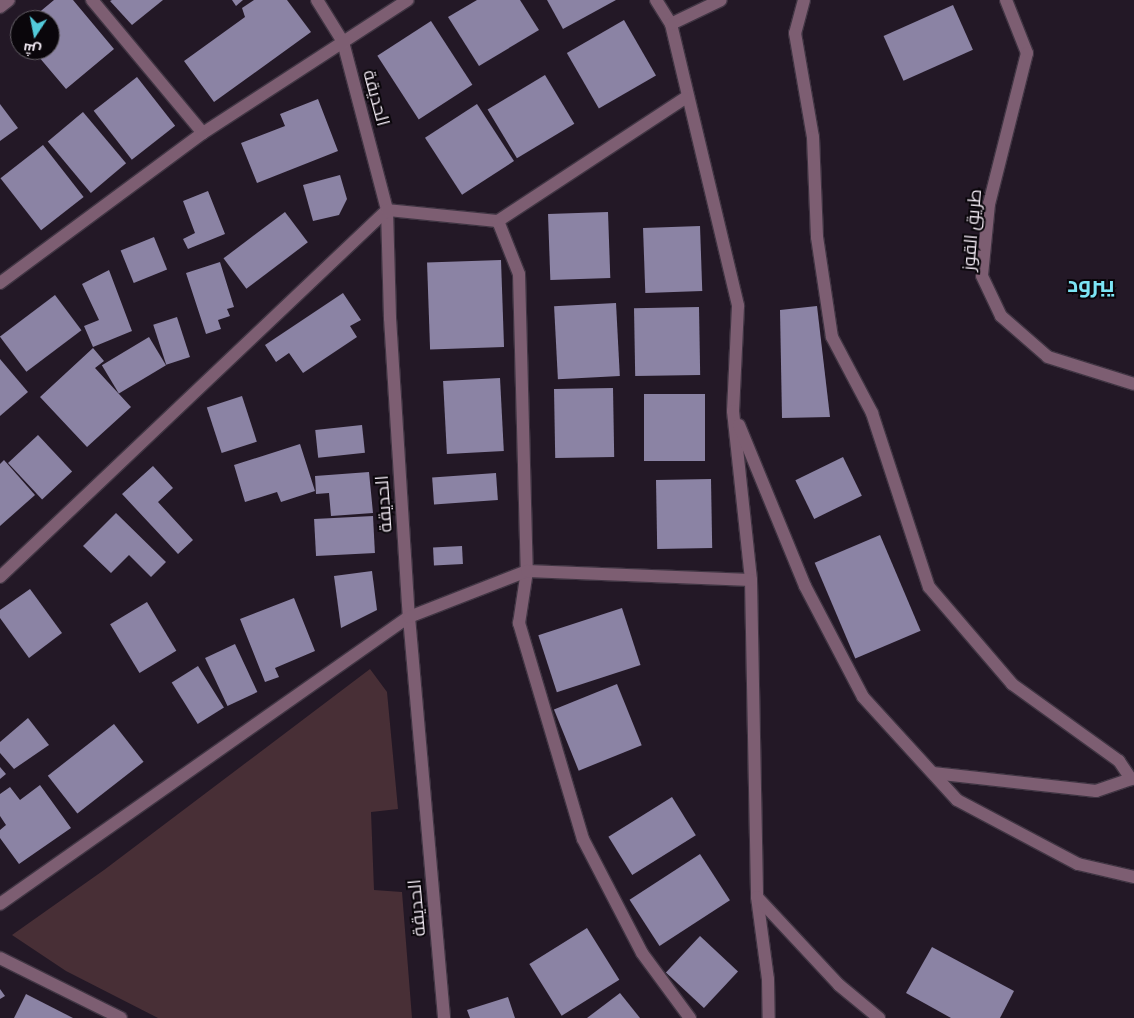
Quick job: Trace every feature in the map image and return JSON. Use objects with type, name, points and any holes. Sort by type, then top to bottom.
[{"type":"street","points":[[0,7],[9,0]]},
{"type":"street","points":[[92,0],[203,133]]},
{"type":"street","name":"الحديقة","points":[[317,0],[343,42],[387,210],[390,318],[409,617],[444,1018]]},
{"type":"street","points":[[0,283],[203,133],[408,0]]},
{"type":"street","points":[[656,0],[670,24],[738,306],[733,411],[751,580],[757,896],[768,978],[769,1018]]},
{"type":"street","points":[[670,24],[721,0]]},
{"type":"street","points":[[804,0],[795,33],[813,137],[818,237],[832,337],[872,413],[929,587],[1012,684],[1119,761],[1130,779],[1096,791],[932,773]]},
{"type":"street","name":"طريق القوز","points":[[1006,0],[1027,53],[989,204],[982,276],[1001,316],[1048,356],[1134,384]]},
{"type":"street","points":[[0,577],[387,210],[498,221],[688,96]]},
{"type":"street","points":[[498,221],[519,274],[527,571],[519,622],[583,839],[642,953],[690,1018]]},
{"type":"street","points":[[733,411],[805,586],[863,697],[957,800],[1078,864],[1134,877]]},
{"type":"street","points":[[0,904],[409,617],[527,571],[751,580]]},
{"type":"street","points":[[757,896],[839,985],[879,1018]]},
{"type":"street","points":[[0,958],[121,1018]]},
{"type":"shaded area","points":[[370,669],[387,692],[398,809],[371,812],[374,890],[402,892],[412,1018],[158,1018],[66,971],[12,935],[104,870]]},
{"type":"building","points":[[54,0],[73,0],[114,49],[66,89],[41,60],[60,60],[60,10],[42,10]]},
{"type":"building","points":[[112,0],[163,0],[132,25],[110,1]]},
{"type":"building","points":[[232,0],[243,0],[236,6]]},
{"type":"building","points":[[254,0],[287,0],[311,32],[214,102],[184,61],[245,17],[242,8]]},
{"type":"building","points":[[477,0],[520,0],[539,30],[479,66],[448,17]]},
{"type":"building","points":[[547,0],[616,0],[563,29]]},
{"type":"building","points":[[953,5],[973,50],[904,81],[884,36]]},
{"type":"building","points":[[624,20],[656,75],[599,108],[567,53]]},
{"type":"building","points":[[431,21],[472,85],[419,120],[377,56]]},
{"type":"building","points":[[545,75],[574,124],[517,158],[488,110]]},
{"type":"building","points":[[137,77],[175,126],[132,160],[94,111]]},
{"type":"building","points":[[318,99],[338,151],[257,183],[241,143],[285,126],[280,114]]},
{"type":"building","points":[[0,104],[18,128],[0,141]]},
{"type":"building","points":[[477,104],[514,161],[462,195],[425,138]]},
{"type":"building","points":[[83,112],[126,163],[91,193],[48,142]]},
{"type":"building","points":[[43,145],[84,197],[41,230],[0,178]]},
{"type":"building","points":[[340,175],[347,199],[339,215],[313,221],[303,185]]},
{"type":"building","points":[[208,191],[225,234],[188,249],[183,239],[195,233],[183,201]]},
{"type":"building","points":[[285,212],[308,242],[246,289],[224,258]]},
{"type":"building","points":[[608,212],[610,278],[550,280],[548,214]]},
{"type":"building","points":[[700,226],[702,291],[645,293],[643,228]]},
{"type":"building","points":[[154,237],[167,269],[134,283],[121,250]]},
{"type":"building","points":[[501,260],[504,347],[430,350],[427,263]]},
{"type":"building","points":[[220,262],[234,307],[227,309],[230,316],[218,320],[221,329],[206,334],[186,273]]},
{"type":"building","points":[[109,270],[132,331],[93,347],[84,326],[99,320],[82,284]]},
{"type":"building","points":[[343,293],[361,320],[350,326],[357,337],[303,373],[289,353],[276,362],[265,345]]},
{"type":"building","points":[[55,295],[81,330],[26,372],[0,336]]},
{"type":"building","points":[[616,303],[620,376],[558,379],[554,306]]},
{"type":"building","points":[[817,306],[830,417],[782,418],[780,310]]},
{"type":"building","points":[[699,307],[700,375],[635,376],[634,308]]},
{"type":"building","points":[[177,317],[190,357],[166,365],[153,325]]},
{"type":"building","points":[[149,337],[166,365],[119,394],[102,365]]},
{"type":"building","points":[[93,348],[104,361],[95,368],[131,407],[87,447],[40,397]]},
{"type":"building","points":[[0,359],[28,392],[0,416]]},
{"type":"building","points":[[500,378],[504,451],[447,454],[443,381]]},
{"type":"building","points":[[613,388],[614,457],[555,458],[554,389]]},
{"type":"building","points":[[644,394],[705,394],[705,461],[644,461]]},
{"type":"building","points":[[242,396],[257,442],[222,453],[207,407]]},
{"type":"building","points":[[362,425],[365,453],[318,458],[315,430]]},
{"type":"building","points":[[38,435],[72,472],[42,500],[8,463]]},
{"type":"building","points":[[300,444],[315,491],[281,502],[277,492],[245,502],[234,465]]},
{"type":"building","points":[[843,457],[862,496],[814,519],[795,480]]},
{"type":"building","points":[[4,460],[35,495],[0,526],[0,464]]},
{"type":"building","points":[[153,466],[173,488],[158,502],[193,540],[178,554],[122,494]]},
{"type":"building","points":[[369,472],[373,513],[331,516],[329,493],[316,494],[315,476]]},
{"type":"building","points":[[496,473],[498,500],[434,504],[432,477]]},
{"type":"building","points":[[711,479],[712,548],[657,549],[656,480]]},
{"type":"building","points":[[116,513],[166,562],[151,577],[129,555],[111,573],[83,546]]},
{"type":"building","points":[[373,516],[375,553],[316,556],[314,519]]},
{"type":"building","points":[[880,535],[921,631],[855,658],[815,563]]},
{"type":"building","points":[[462,546],[463,564],[434,565],[433,548]]},
{"type":"building","points":[[372,571],[377,610],[341,628],[334,576]]},
{"type":"building","points":[[30,589],[62,633],[29,658],[0,618],[0,610]]},
{"type":"building","points":[[294,598],[315,651],[275,668],[279,677],[265,682],[240,619]]},
{"type":"building","points":[[147,602],[176,651],[139,673],[110,624]]},
{"type":"building","points":[[622,608],[641,665],[557,692],[538,635]]},
{"type":"building","points":[[235,644],[257,692],[227,706],[205,658]]},
{"type":"building","points":[[198,666],[224,708],[198,724],[172,682]]},
{"type":"building","points":[[617,684],[642,745],[579,771],[554,709]]},
{"type":"building","points":[[28,718],[49,745],[14,769],[0,753],[0,742]]},
{"type":"building","points":[[114,724],[144,762],[77,814],[48,776]]},
{"type":"building","points":[[0,767],[6,774],[0,779]]},
{"type":"building","points":[[40,785],[71,828],[19,864],[0,838],[0,830],[6,825],[0,816],[0,794],[10,787],[20,800]]},
{"type":"building","points":[[672,797],[696,835],[632,875],[608,837]]},
{"type":"building","points":[[700,854],[730,900],[660,946],[630,900]]},
{"type":"building","points":[[587,928],[619,980],[562,1016],[529,964]]},
{"type":"building","points":[[700,936],[738,971],[704,1008],[666,973]]},
{"type":"building","points":[[932,947],[1014,991],[1000,1018],[951,1018],[906,993]]},
{"type":"building","points":[[0,989],[5,996],[0,999]]},
{"type":"building","points":[[620,993],[640,1018],[587,1018]]},
{"type":"building","points":[[26,994],[73,1018],[14,1018]]},
{"type":"building","points":[[508,997],[515,1018],[470,1018],[467,1010]]},
{"type":"district","name":"يبرود","points":[[1091,286]]}]
